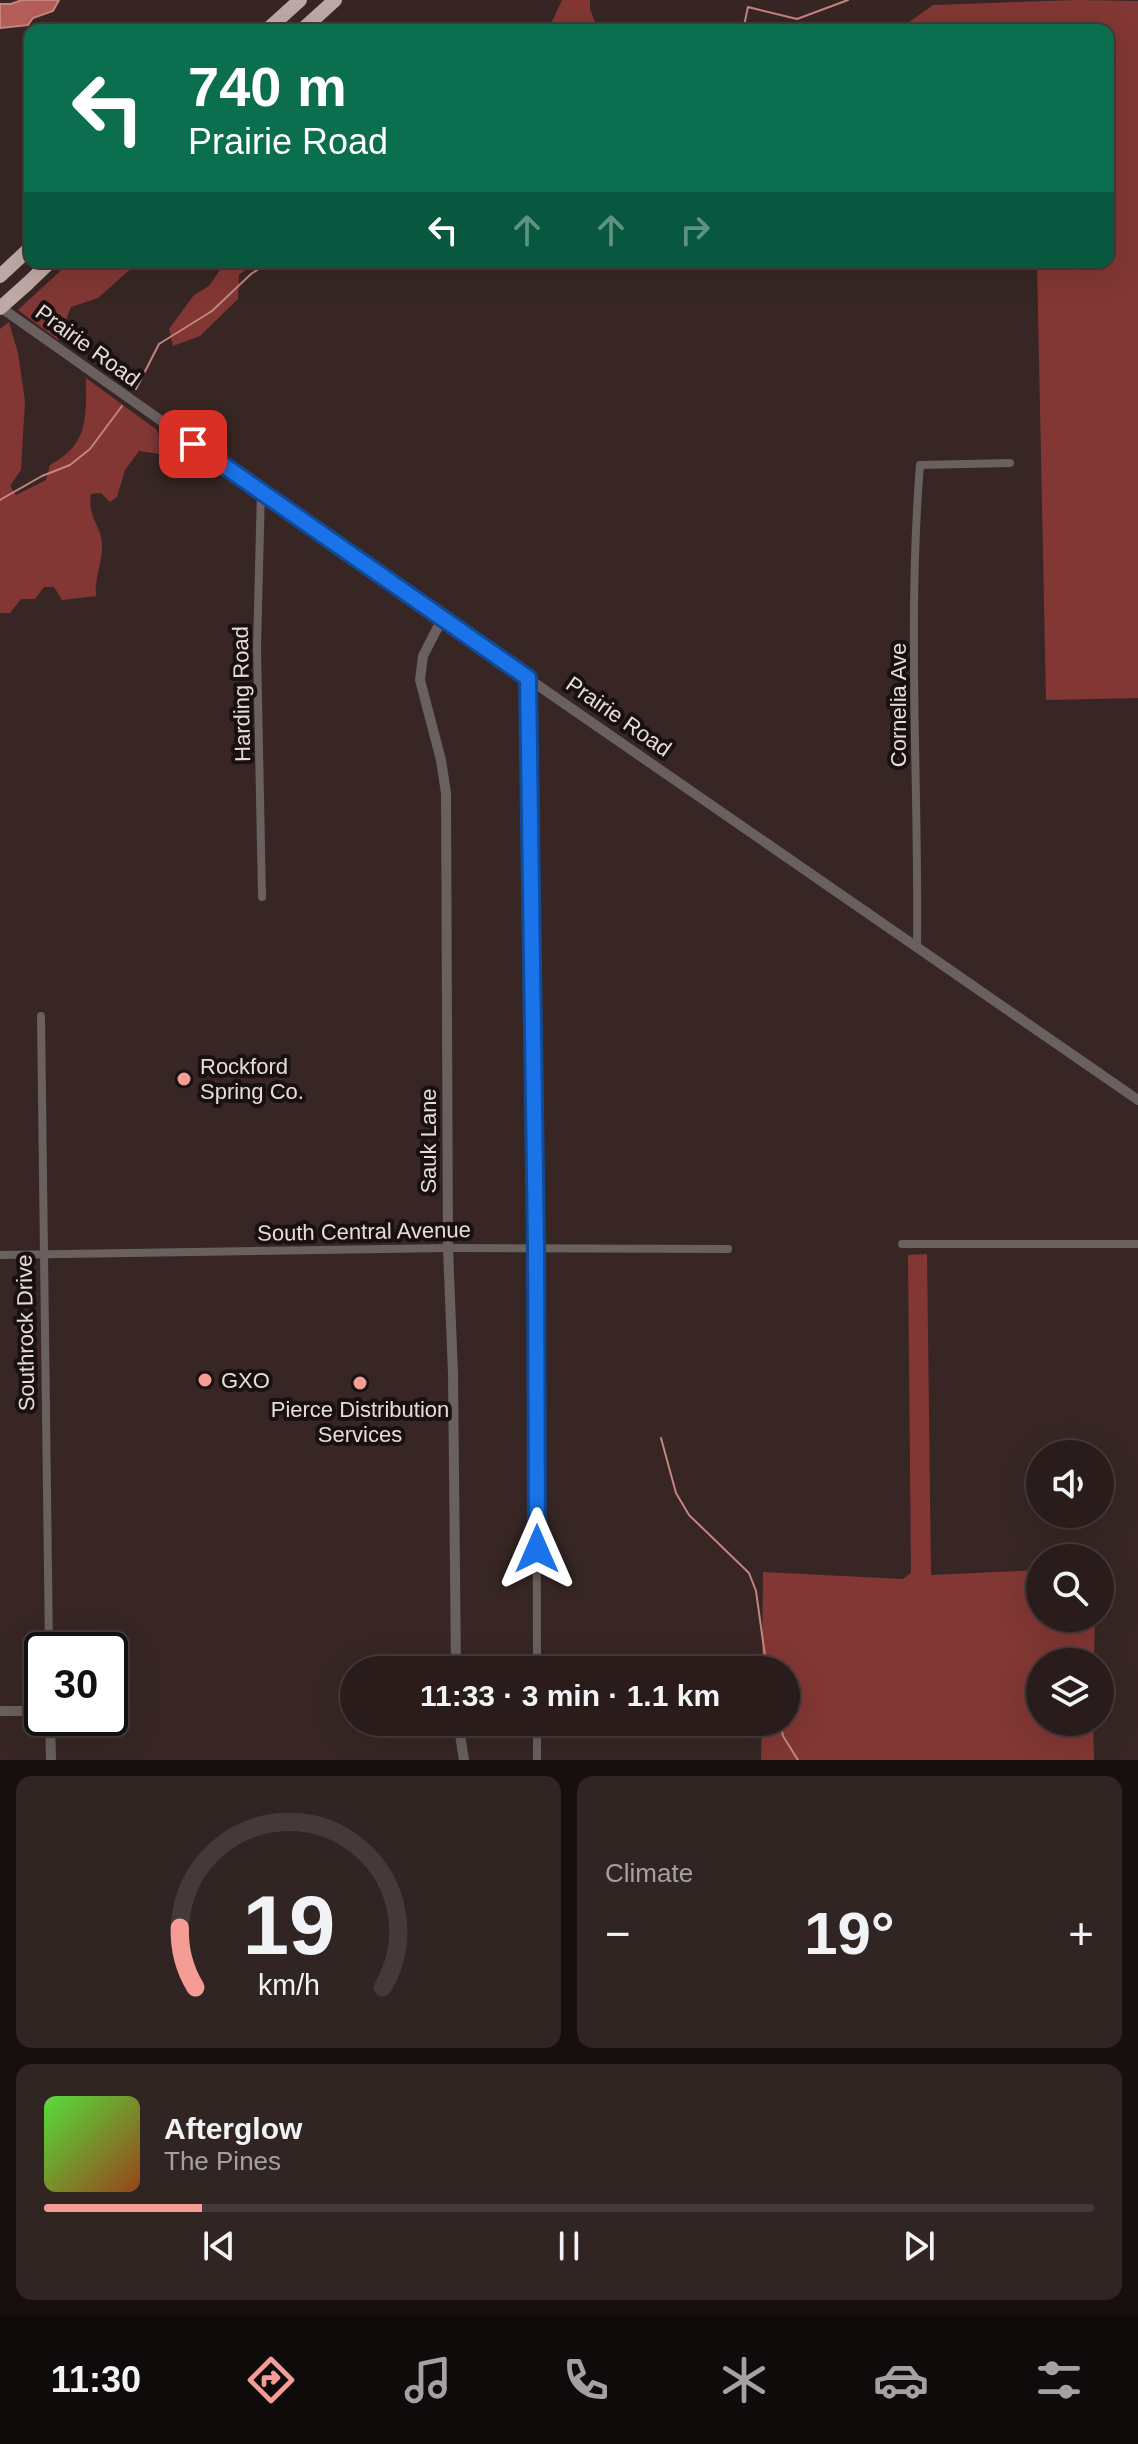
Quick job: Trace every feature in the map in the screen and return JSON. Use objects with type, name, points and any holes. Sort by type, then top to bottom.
[{"type":"highway","points":[[274,24],[300,0]]},
{"type":"highway","points":[[309,24],[335,0]]},
{"type":"highway","points":[[4,272],[24,254]]},
{"type":"highway","points":[[0,307],[44,268]]},
{"type":"street","name":"Prairie Road","points":[[0,307],[442,619],[1138,1100]]},
{"type":"street","name":"Cornelia Ave","points":[[917,946],[915,693],[920,465],[1010,463]]},
{"type":"street","name":"Harding Road","points":[[261,490],[257,648],[262,897]]},
{"type":"street","name":"Sauk Lane","points":[[442,619],[423,656],[420,680],[441,760],[446,793],[448,1248],[453,1374],[456,1656]]},
{"type":"street","points":[[528,678],[536,1247],[537,1656]]},
{"type":"street","name":"Southrock Drive","points":[[41,1016],[49,1632]]},
{"type":"street","points":[[902,1244],[1138,1244]]},
{"type":"street","name":"South Central Avenue","points":[[0,1255],[536,1247],[728,1249]]},
{"type":"street","points":[[0,1711],[24,1711]]},
{"type":"street","points":[[50,1736],[51,1760]]},
{"type":"street","points":[[460,1736],[464,1760]]},
{"type":"street","points":[[537,1736],[537,1760]]},
{"type":"shaded area","points":[[22,0],[59,0],[53,11],[33,18],[29,24],[0,28],[0,4]]},
{"type":"shaded area","points":[[562,0],[590,0],[596,24],[551,24]]},
{"type":"shaded area","points":[[1138,1],[1138,698],[1046,700],[1037,268],[1114,268],[1114,24],[906,24],[933,5]]},
{"type":"shaded area","points":[[64,268],[132,268],[98,298],[71,307],[58,340],[18,310]]},
{"type":"shaded area","points":[[248,268],[239,275],[238,299],[200,336],[173,346],[169,329],[194,295],[209,286],[220,270]]},
{"type":"shaded area","points":[[9,322],[18,353],[25,401],[21,470],[10,486],[16,495],[46,480],[50,465],[63,457],[79,439],[85,418],[86,378],[157,430],[163,448],[159,454],[139,451],[125,470],[117,497],[110,502],[101,493],[91,494],[92,515],[102,544],[96,596],[62,600],[54,587],[44,587],[35,599],[21,599],[10,613],[0,613],[0,329]]},
{"type":"shaded area","points":[[927,1254],[931,1575],[1026,1571],[1026,1632],[1095,1632],[1094,1648],[1026,1648],[1026,1736],[1093,1736],[1094,1760],[761,1760],[762,1736],[800,1736],[800,1656],[762,1656],[763,1572],[903,1579],[911,1573],[908,1255]]},
{"type":"waterway","points":[[744,24],[748,7],[797,19],[848,0]]},
{"type":"waterway","points":[[136,389],[159,344],[212,311],[260,268]]},
{"type":"waterway","points":[[0,500],[42,476],[70,465],[90,449],[122,406]]},
{"type":"waterway","points":[[661,1438],[676,1493],[689,1515],[749,1573],[756,1591],[765,1656]]},
{"type":"waterway","points":[[783,1736],[798,1760]]},
{"type":"place","name":"Rockford Spring Co.","points":[[184,1079]]},
{"type":"place","name":"GXO","points":[[205,1380]]},
{"type":"place","name":"Pierce Distribution Services","points":[[360,1383]]},
{"type":"route","points":[[193,444],[528,678],[537,1549]]}]
